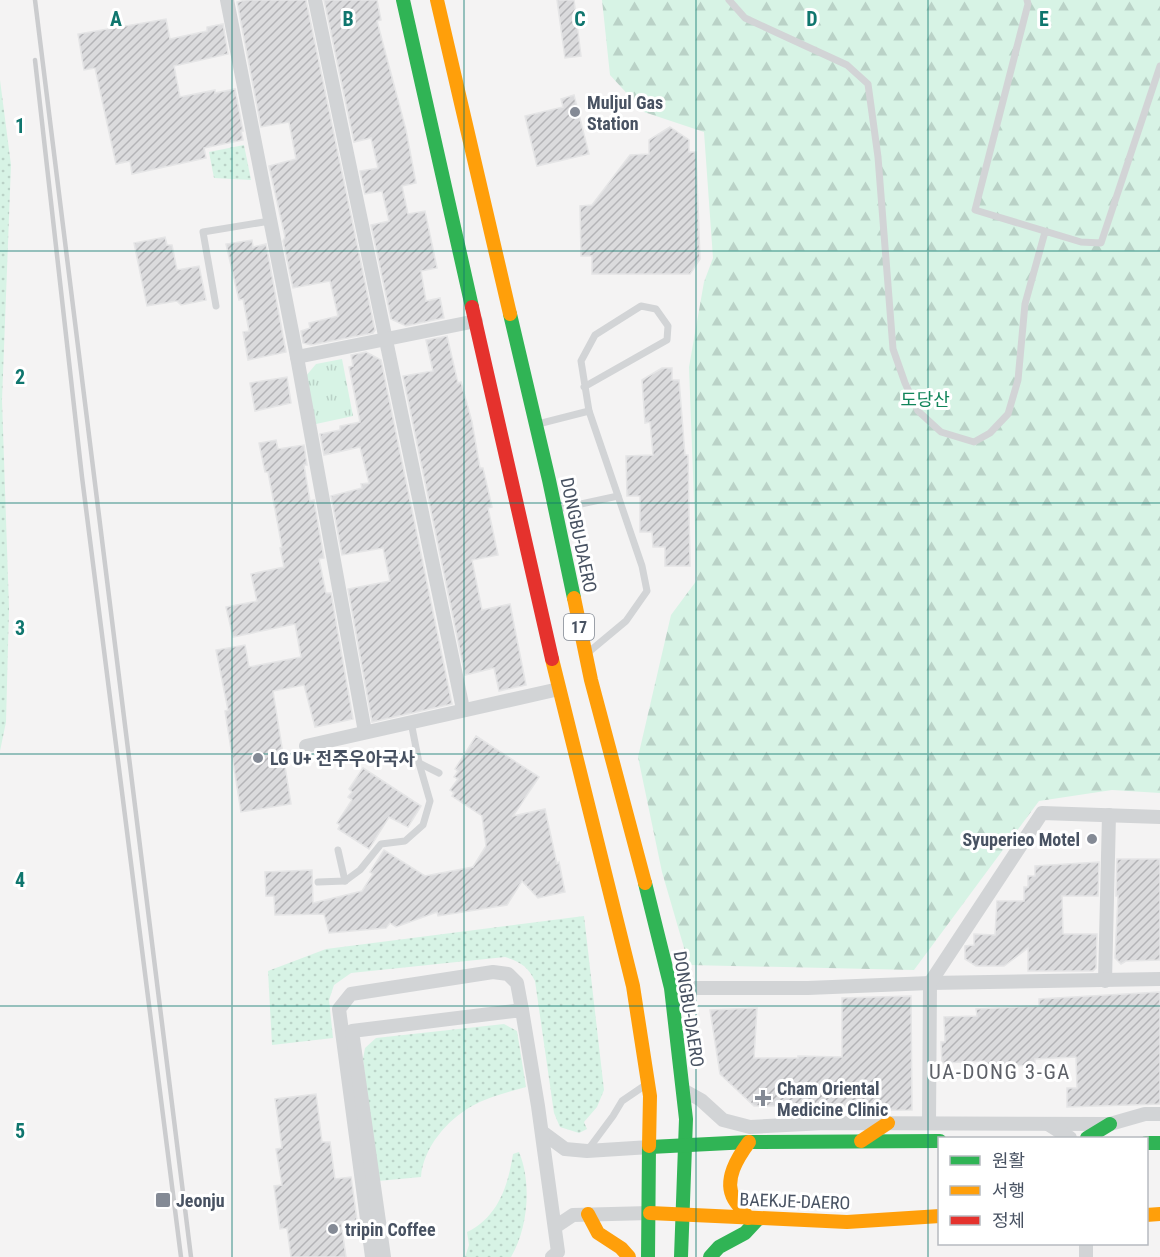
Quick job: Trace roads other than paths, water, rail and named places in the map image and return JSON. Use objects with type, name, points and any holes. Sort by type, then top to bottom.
[{"type":"main road","name":"17","points":[[403,0],[559,689],[633,986],[648,1083],[650,1147],[648,1257]]},
{"type":"main road","name":"DONGBU-DAERO","points":[[437,0],[536,425],[585,655],[671,988],[686,1119],[681,1257]]},
{"type":"main road","points":[[859,1141],[888,1123]]},
{"type":"main road","points":[[1089,1137],[1110,1124]]},
{"type":"main road","points":[[650,1147],[749,1142],[938,1141]]},
{"type":"main road","points":[[710,1257],[719,1247],[746,1233],[753,1219],[732,1196],[731,1173],[749,1142]]},
{"type":"main road","name":"BAEKJE-DAERO","points":[[650,1213],[847,1222],[938,1216]]},
{"type":"main road","points":[[588,1214],[598,1233],[621,1248],[629,1257]]},
{"type":"street","points":[[227,0],[297,357],[365,732]]},
{"type":"street","points":[[315,0],[463,709]]},
{"type":"street","points":[[297,357],[476,321]]},
{"type":"street","points":[[306,746],[559,689]]},
{"type":"street","points":[[929,1123],[930,983],[1042,813],[1160,817]]},
{"type":"street","points":[[1105,981],[1109,815]]},
{"type":"street","points":[[372,1257],[339,1009],[351,994],[493,972],[508,974],[517,983],[555,1227],[558,1252],[552,1257]]},
{"type":"street","points":[[671,988],[808,988],[930,983],[1160,979]]},
{"type":"street","points":[[384,1257],[352,1031],[522,1010]]},
{"type":"street","points":[[683,1090],[701,1100],[723,1120],[750,1127],[825,1123],[1110,1124],[1145,1114],[1160,1114]]},
{"type":"street","points":[[825,1123],[859,1141]]},
{"type":"street","points":[[1048,1124],[1068,1137]]},
{"type":"street","points":[[542,1132],[566,1149],[587,1151],[650,1147]]},
{"type":"street","points":[[555,1227],[573,1215],[650,1213]]},
{"type":"lane","points":[[729,0],[745,18],[847,65],[868,84],[878,157],[893,349],[918,411],[941,432],[974,442],[990,433],[1008,414],[1018,380],[1025,304],[1045,232]]},
{"type":"lane","points":[[1027,0],[1028,4],[975,210],[1081,242],[1101,243],[1160,66]]},
{"type":"lane","points":[[216,306],[202,232],[270,221]]},
{"type":"lane","points":[[584,387],[667,340],[669,326],[656,309],[641,306],[595,335],[581,361],[584,387],[589,411],[642,566],[647,591],[626,621],[585,655]]},
{"type":"lane","points":[[536,425],[589,411]]},
{"type":"lane","points":[[555,510],[618,496]]},
{"type":"lane","points":[[318,882],[345,881],[360,870],[381,844],[405,842],[423,825],[430,801],[419,763],[411,721]]},
{"type":"lane","points":[[419,763],[439,773]]},
{"type":"lane","points":[[338,850],[345,881]]},
{"type":"lane","points":[[587,1151],[622,1101],[648,1083]]},
{"type":"railway","points":[[35,0],[191,1257]]},
{"type":"railway","points":[[35,60],[82,477],[181,1257]]},
{"type":"place","name":"Muljul Gas Station","points":[[575,112]]},
{"type":"place","name":"LG U+ 전주우아국사","points":[[258,758]]},
{"type":"place","name":"Syuperieo Motel","points":[[1092,839]]},
{"type":"place","name":"Cham Oriental Medicine Clinic","points":[[763,1098]]},
{"type":"place","name":"Jeonju","points":[[163,1200]]},
{"type":"place","name":"tripin Coffee","points":[[333,1229]]},
{"type":"district","name":"UA-DONG 3-GA","points":[[1000,1072]]},
{"type":"park label","name":"도당산","points":[[925,399]]}]
